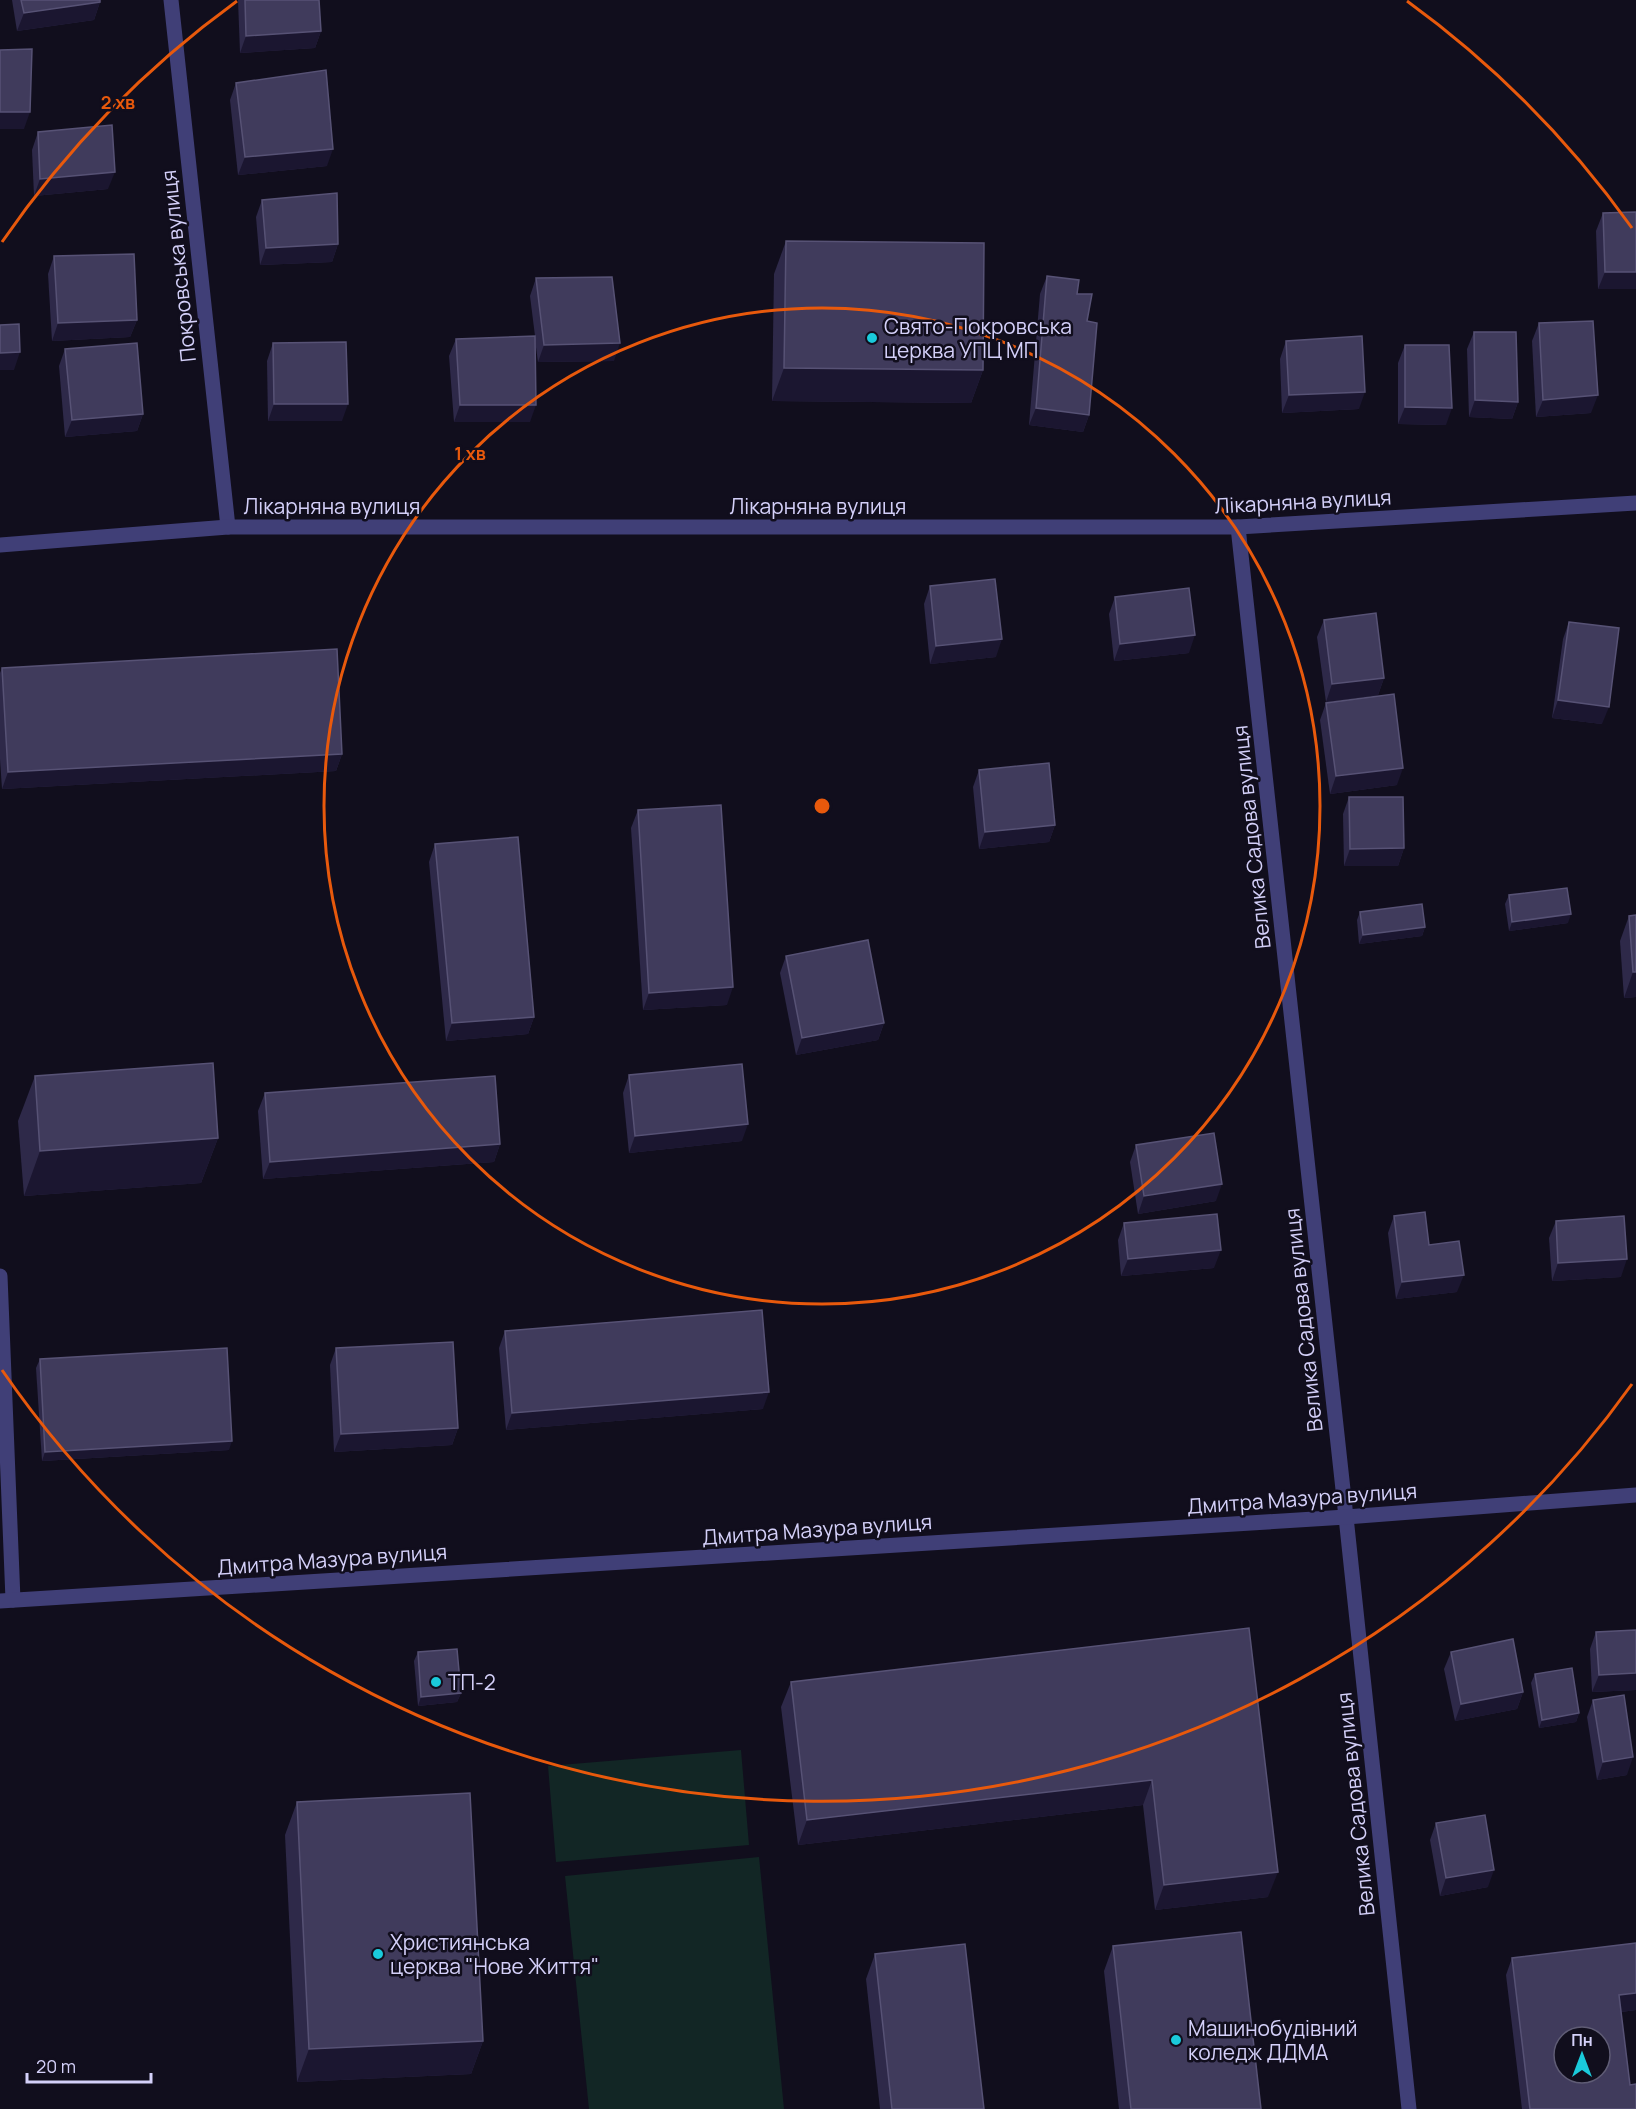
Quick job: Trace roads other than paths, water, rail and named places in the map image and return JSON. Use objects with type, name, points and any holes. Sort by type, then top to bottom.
[{"type":"street","name":"Покровська вулиця","points":[[171,0],[228,527]]},
{"type":"street","name":"Лікарняна вулиця","points":[[0,545],[228,527],[1238,527],[1636,503]]},
{"type":"street","name":"Велика Садова вулиця","points":[[1238,527],[1409,2109]]},
{"type":"street","points":[[0,1276],[6,1601]]},
{"type":"street","name":"Дмитра Мазура вулиця","points":[[6,1601],[1346,1517],[1636,1495]]},
{"type":"place","name":"Свято-Покровська церква УПЦ МП","points":[[872,338]]},
{"type":"place","name":"ТП-2","points":[[436,1682]]},
{"type":"place","name":"Християнська церква \"Нове Життя\"","points":[[378,1954]]},
{"type":"place","name":"Машинобудівний коледж ДДМА","points":[[1176,2040]]}]
